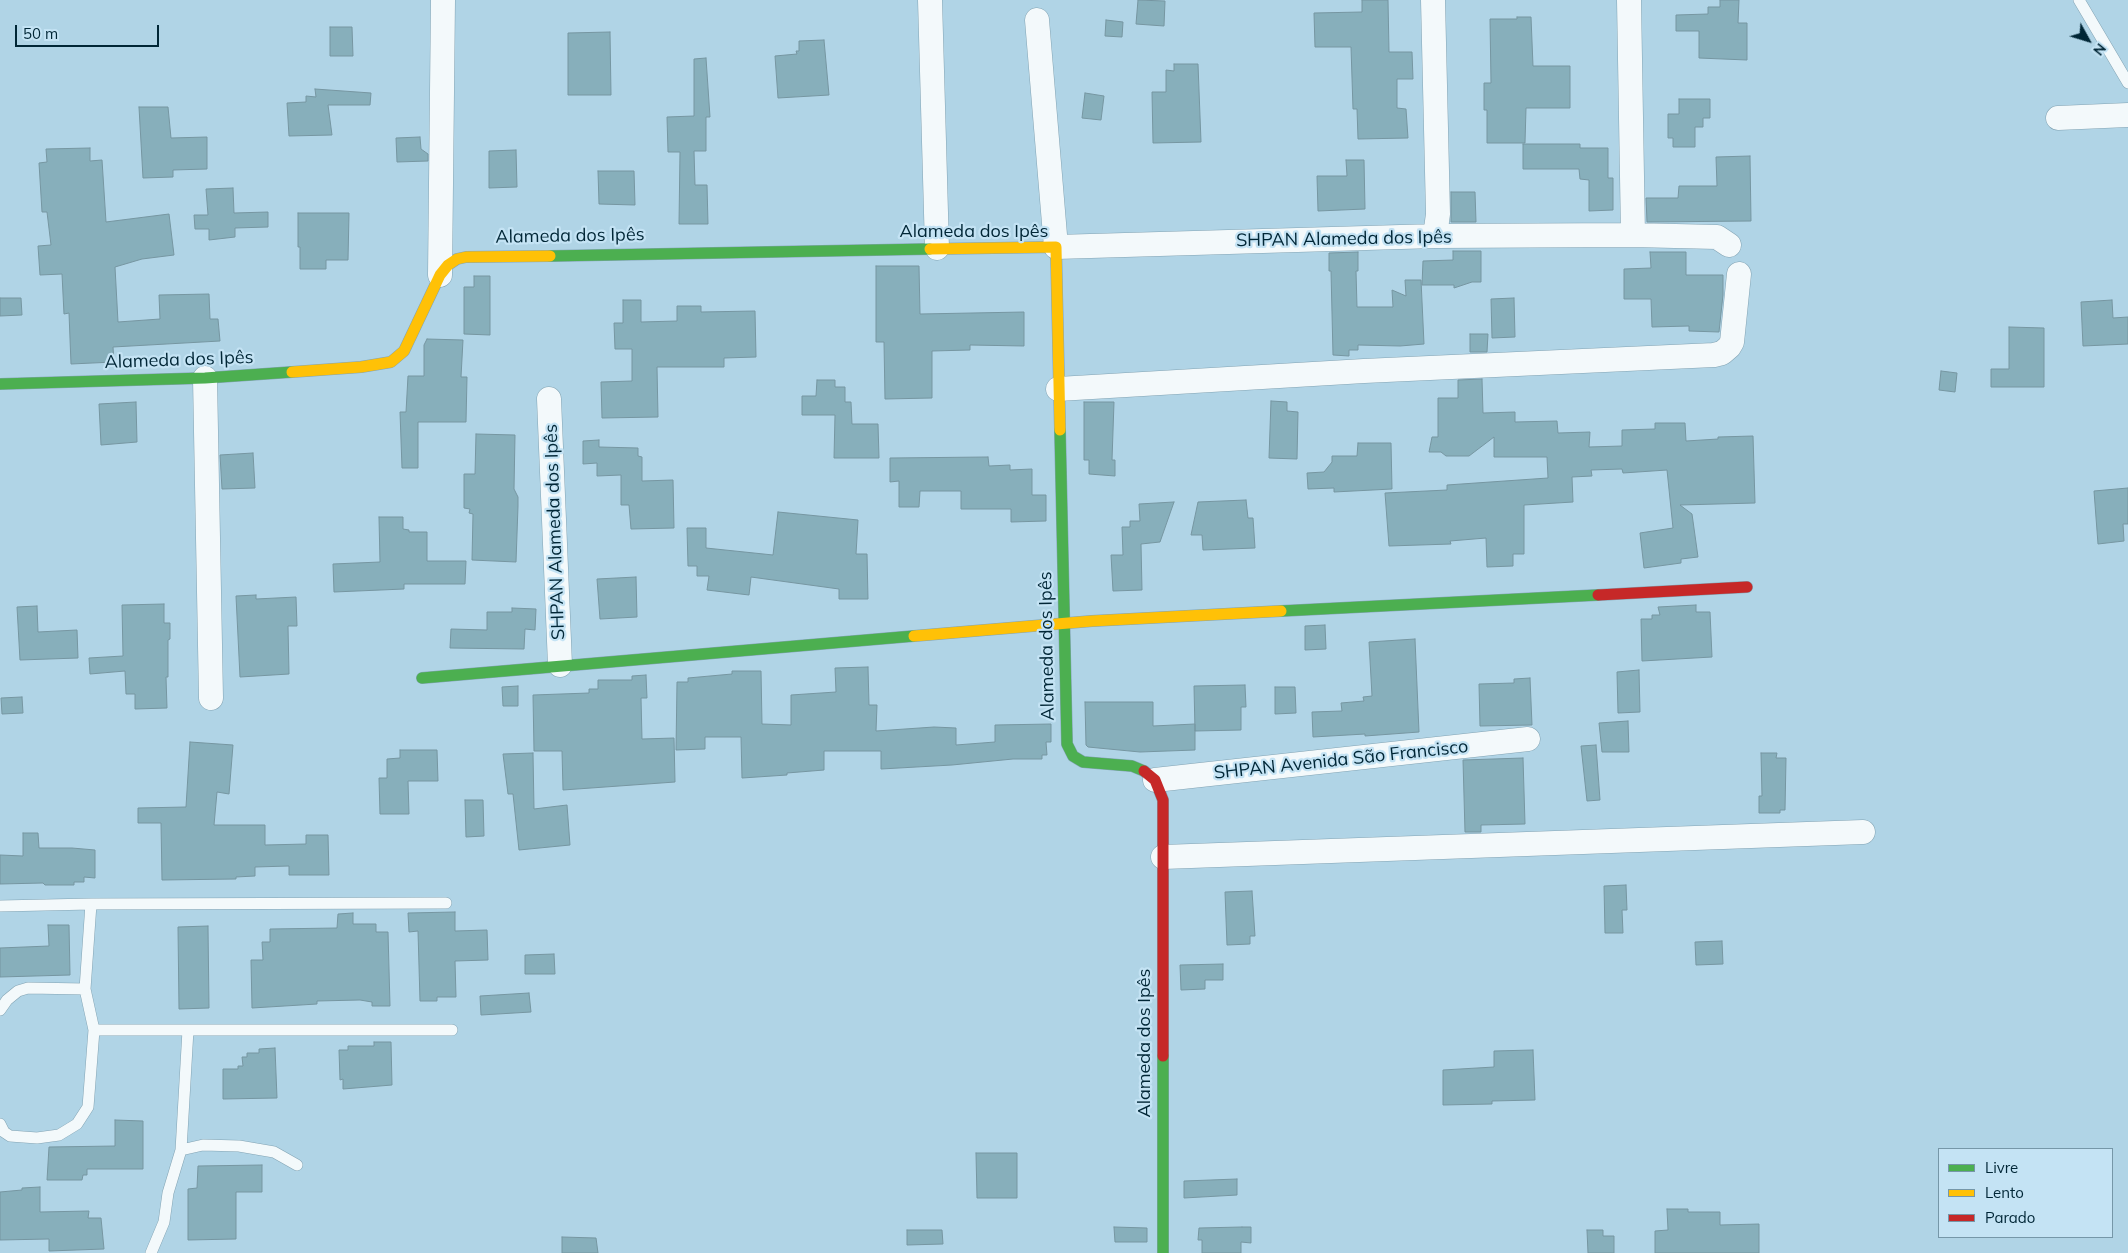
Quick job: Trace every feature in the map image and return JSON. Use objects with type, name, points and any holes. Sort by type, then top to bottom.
[{"type":"street","points":[[440,275],[443,0]]},
{"type":"street","points":[[930,0],[936,248]]},
{"type":"street","points":[[1433,0],[1438,214],[1435,236]]},
{"type":"street","points":[[1629,0],[1633,235]]},
{"type":"street","points":[[1037,20],[1056,247]]},
{"type":"street","points":[[2058,118],[2128,115]]},
{"type":"street","name":"SHPAN Alameda dos Ipês","points":[[1056,247],[1435,236],[1633,235],[1717,237],[1729,245]]},
{"type":"street","name":"Alameda dos Ipês","points":[[0,384],[205,378],[361,367],[391,362],[404,351],[440,275],[458,259],[484,255],[1056,247],[1067,744],[1073,756],[1083,762],[1138,768],[1155,780],[1163,800],[1163,1253]]},
{"type":"street","points":[[1058,389],[1364,371],[1714,355],[1722,353],[1732,342],[1739,274]]},
{"type":"street","points":[[205,378],[211,698]]},
{"type":"street","name":"SHPAN Alameda dos Ipês","points":[[549,399],[560,665]]},
{"type":"street","points":[[422,678],[1064,624],[1747,588]]},
{"type":"street","name":"SHPAN Avenida São Francisco","points":[[1155,780],[1528,739]]},
{"type":"street","points":[[1163,857],[1863,832]]},
{"type":"lane","points":[[2079,0],[2128,83]]},
{"type":"lane","points":[[0,906],[446,903]]},
{"type":"lane","points":[[0,1124],[4,1132],[10,1136],[37,1138],[59,1135],[77,1124],[88,1107],[94,1030],[85,989],[91,904]]},
{"type":"lane","points":[[0,1010],[7,1000],[18,991],[28,988],[85,989]]},
{"type":"lane","points":[[94,1030],[452,1030]]},
{"type":"lane","points":[[151,1253],[164,1222],[168,1193],[181,1150],[188,1030]]},
{"type":"lane","points":[[181,1150],[203,1145],[240,1146],[274,1152],[297,1165]]},
{"type":"building","points":[[1138,0],[1165,1],[1164,26],[1136,24]]},
{"type":"building","points":[[1362,0],[1388,0],[1389,52],[1412,52],[1413,79],[1397,79],[1397,108],[1406,109],[1408,138],[1358,139],[1357,109],[1353,109],[1351,47],[1315,47],[1314,13],[1362,12]]},
{"type":"building","points":[[1720,0],[1739,0],[1738,23],[1747,23],[1747,60],[1699,58],[1699,31],[1676,31],[1676,15],[1708,14],[1708,7],[1720,7]]},
{"type":"building","points":[[1517,17],[1531,17],[1533,66],[1570,66],[1570,108],[1526,108],[1525,143],[1487,143],[1487,110],[1484,110],[1484,83],[1491,83],[1490,19],[1517,19]]},
{"type":"building","points":[[1106,20],[1123,22],[1122,37],[1105,36]]},
{"type":"building","points":[[330,27],[352,27],[353,56],[330,56]]},
{"type":"building","points":[[610,32],[611,95],[568,95],[568,33]]},
{"type":"building","points":[[824,40],[829,95],[778,98],[775,56],[797,54],[796,51],[799,51],[799,41]]},
{"type":"building","points":[[706,58],[710,117],[706,117],[706,151],[694,151],[695,185],[707,185],[708,224],[679,224],[680,152],[668,152],[667,117],[694,116],[694,59]]},
{"type":"building","points":[[1174,64],[1198,64],[1201,142],[1153,143],[1152,92],[1166,92],[1166,70],[1174,71]]},
{"type":"building","points":[[315,89],[371,93],[370,105],[328,105],[332,135],[289,136],[287,103],[306,102],[306,96],[316,97]]},
{"type":"building","points":[[1085,93],[1104,96],[1101,120],[1082,118]]},
{"type":"building","points":[[1679,99],[1710,99],[1710,118],[1703,118],[1703,127],[1695,127],[1695,147],[1673,147],[1673,138],[1668,138],[1668,114],[1679,114]]},
{"type":"building","points":[[139,107],[168,107],[171,138],[207,137],[207,169],[173,170],[173,177],[143,178]]},
{"type":"building","points":[[420,137],[421,149],[428,154],[428,161],[397,162],[396,138]]},
{"type":"building","points":[[1523,144],[1580,144],[1580,148],[1608,148],[1608,178],[1613,178],[1613,210],[1589,211],[1589,180],[1580,179],[1579,169],[1523,169]]},
{"type":"building","points":[[90,148],[90,161],[102,160],[106,222],[169,214],[174,255],[142,259],[115,267],[118,322],[160,319],[159,295],[209,294],[210,319],[218,319],[220,341],[113,347],[114,362],[71,364],[69,313],[64,314],[62,274],[40,275],[38,246],[51,245],[47,212],[42,212],[39,163],[47,162],[46,149]]},
{"type":"building","points":[[516,150],[517,187],[489,188],[489,151]]},
{"type":"building","points":[[1750,156],[1751,221],[1647,222],[1646,198],[1678,198],[1679,186],[1717,186],[1716,157]]},
{"type":"building","points":[[1346,160],[1364,160],[1365,209],[1318,211],[1317,176],[1347,176]]},
{"type":"building","points":[[598,171],[634,171],[635,205],[599,204]]},
{"type":"building","points":[[233,188],[234,213],[268,212],[268,227],[235,228],[235,237],[209,240],[209,229],[195,229],[194,215],[208,215],[206,189]]},
{"type":"building","points":[[1451,192],[1475,192],[1476,222],[1451,222]]},
{"type":"building","points":[[298,213],[349,213],[348,260],[326,260],[326,269],[300,269]]},
{"type":"building","points":[[1453,251],[1481,251],[1481,282],[1472,282],[1454,288],[1454,285],[1422,285],[1423,261],[1453,260]]},
{"type":"building","points":[[1358,252],[1358,271],[1356,271],[1357,307],[1393,307],[1392,290],[1406,296],[1405,280],[1421,280],[1424,344],[1400,346],[1358,345],[1358,350],[1349,350],[1349,356],[1333,355],[1329,253]]},
{"type":"building","points":[[1650,252],[1686,252],[1686,275],[1723,275],[1719,332],[1689,331],[1689,326],[1652,327],[1651,299],[1624,299],[1624,269],[1651,268]]},
{"type":"building","points":[[876,266],[919,266],[920,314],[1024,312],[1024,346],[970,345],[970,350],[932,351],[932,398],[885,399],[884,342],[876,342]]},
{"type":"building","points":[[474,276],[490,276],[490,335],[464,334],[464,287],[474,287]]},
{"type":"building","points":[[0,298],[21,298],[22,315],[0,316]]},
{"type":"building","points":[[1514,298],[1515,337],[1492,338],[1491,299]]},
{"type":"building","points":[[623,300],[641,300],[641,322],[677,321],[677,306],[701,306],[701,312],[755,311],[756,357],[724,358],[724,367],[657,367],[658,417],[602,418],[601,382],[632,381],[632,349],[615,349],[614,323],[623,323]]},
{"type":"building","points":[[2112,300],[2113,318],[2128,317],[2128,344],[2083,346],[2081,302]]},
{"type":"building","points":[[2009,327],[2044,328],[2044,387],[1991,387],[1991,369],[2009,369]]},
{"type":"building","points":[[1470,334],[1488,334],[1487,352],[1470,352]]},
{"type":"building","points":[[427,339],[463,340],[461,377],[467,377],[466,422],[418,422],[418,468],[402,468],[400,412],[406,412],[408,376],[424,376],[424,345]]},
{"type":"building","points":[[1941,371],[1957,373],[1955,392],[1939,390]]},
{"type":"building","points":[[1482,379],[1483,413],[1515,412],[1515,422],[1557,421],[1558,433],[1590,432],[1589,447],[1622,446],[1622,430],[1655,429],[1655,423],[1685,423],[1686,441],[1718,439],[1718,437],[1753,436],[1755,503],[1680,505],[1692,514],[1698,557],[1681,559],[1681,563],[1644,568],[1640,533],[1673,528],[1667,470],[1623,473],[1622,469],[1591,470],[1592,476],[1572,477],[1573,502],[1524,505],[1524,554],[1513,554],[1513,566],[1487,567],[1486,538],[1450,541],[1451,544],[1389,546],[1385,493],[1447,490],[1447,485],[1548,478],[1547,457],[1494,457],[1494,437],[1469,456],[1446,456],[1441,452],[1429,452],[1432,437],[1438,437],[1438,398],[1458,398],[1458,380]]},
{"type":"building","points":[[817,380],[835,380],[835,387],[845,387],[845,402],[851,402],[852,424],[878,424],[879,458],[834,458],[835,415],[802,415],[802,396],[816,396]]},
{"type":"building","points":[[1271,401],[1287,402],[1287,411],[1298,412],[1297,459],[1269,458]]},
{"type":"building","points":[[136,402],[137,442],[101,445],[99,404]]},
{"type":"building","points":[[1084,402],[1114,402],[1112,460],[1115,460],[1115,476],[1089,474],[1089,460],[1084,460]]},
{"type":"building","points":[[476,434],[515,435],[514,489],[518,497],[516,562],[472,560],[473,514],[469,513],[470,509],[464,508],[464,474],[475,474]]},
{"type":"building","points":[[599,440],[599,447],[638,448],[638,456],[642,457],[642,481],[673,480],[674,528],[631,529],[629,505],[621,505],[621,475],[597,476],[597,463],[583,464],[583,441]]},
{"type":"building","points":[[1358,443],[1391,443],[1392,489],[1334,492],[1334,488],[1308,489],[1307,473],[1324,472],[1332,462],[1332,456],[1357,456]]},
{"type":"building","points":[[253,453],[255,488],[222,489],[220,455]]},
{"type":"building","points":[[988,457],[989,466],[1010,465],[1010,470],[1032,469],[1032,495],[1046,495],[1046,521],[1011,522],[1011,509],[961,509],[961,491],[920,491],[919,507],[899,507],[899,481],[890,482],[890,458]]},
{"type":"building","points":[[2128,488],[2128,524],[2123,524],[2124,541],[2098,544],[2094,491]]},
{"type":"building","points":[[1246,500],[1248,518],[1253,518],[1255,548],[1203,550],[1202,535],[1191,535],[1198,502]]},
{"type":"building","points":[[1174,502],[1160,542],[1141,544],[1142,590],[1113,591],[1111,555],[1123,555],[1122,527],[1130,527],[1130,521],[1140,521],[1139,504]]},
{"type":"building","points":[[778,512],[858,520],[856,554],[867,554],[868,599],[839,599],[839,589],[751,577],[749,595],[707,590],[709,576],[697,576],[697,566],[688,566],[687,528],[706,528],[706,548],[773,555]]},
{"type":"building","points":[[379,517],[403,517],[403,529],[409,530],[409,532],[427,532],[427,561],[466,561],[465,584],[404,584],[404,589],[334,592],[333,564],[380,562]]},
{"type":"building","points":[[636,577],[637,617],[600,619],[597,579]]},
{"type":"building","points":[[256,595],[256,599],[296,597],[297,626],[288,626],[289,674],[240,677],[236,596]]},
{"type":"building","points":[[164,604],[164,623],[170,623],[168,677],[166,677],[167,708],[135,709],[135,694],[126,694],[125,671],[90,674],[89,658],[123,656],[122,605]]},
{"type":"building","points":[[1696,605],[1696,612],[1710,612],[1712,657],[1642,661],[1641,619],[1652,619],[1652,615],[1660,615],[1658,607]]},
{"type":"building","points":[[37,606],[38,632],[77,630],[78,658],[20,660],[17,607]]},
{"type":"building","points":[[512,608],[536,609],[535,630],[525,629],[524,649],[450,648],[451,629],[487,630],[487,612],[512,612]]},
{"type":"building","points":[[1325,625],[1326,649],[1305,650],[1305,626]]},
{"type":"building","points":[[1415,639],[1419,732],[1313,737],[1312,712],[1342,711],[1341,703],[1364,701],[1363,697],[1372,696],[1369,642]]},
{"type":"building","points":[[868,667],[869,705],[877,705],[876,731],[934,727],[956,728],[956,745],[995,742],[995,725],[1051,724],[1051,742],[1046,742],[1047,755],[1042,755],[1042,759],[1013,759],[881,769],[881,751],[824,751],[824,770],[742,778],[741,737],[705,737],[705,749],[676,750],[677,682],[688,682],[688,678],[732,674],[732,671],[761,671],[762,724],[791,725],[791,695],[836,692],[835,668]]},
{"type":"building","points":[[1639,670],[1640,712],[1618,713],[1617,672]]},
{"type":"building","points":[[646,675],[647,698],[641,698],[642,739],[674,738],[675,782],[563,790],[562,751],[534,751],[533,695],[589,693],[589,689],[598,689],[598,680],[632,680],[632,676]]},
{"type":"building","points":[[1530,678],[1532,725],[1480,726],[1479,684],[1514,683],[1514,679]]},
{"type":"building","points":[[1245,685],[1246,707],[1241,707],[1241,730],[1195,731],[1194,686]]},
{"type":"building","points":[[518,686],[518,706],[503,706],[502,687]]},
{"type":"building","points":[[1275,687],[1295,687],[1296,713],[1275,714]]},
{"type":"building","points":[[22,697],[23,713],[2,714],[1,698]]},
{"type":"building","points":[[1085,702],[1153,702],[1153,726],[1195,724],[1195,750],[1140,752],[1088,747],[1086,745]]},
{"type":"building","points":[[1628,721],[1629,752],[1602,752],[1599,723]]},
{"type":"building","points":[[190,742],[233,745],[229,794],[217,792],[214,825],[265,825],[265,845],[306,844],[306,835],[328,835],[329,875],[289,875],[289,866],[255,867],[255,876],[236,877],[236,879],[162,880],[161,823],[138,823],[138,808],[186,807]]},
{"type":"building","points":[[1596,745],[1600,800],[1587,801],[1581,746]]},
{"type":"building","points":[[400,750],[437,750],[438,781],[408,781],[409,814],[380,814],[379,778],[387,778],[387,759],[400,758]]},
{"type":"building","points":[[533,753],[534,809],[567,805],[570,845],[519,850],[513,794],[508,794],[503,754]]},
{"type":"building","points":[[1761,753],[1777,753],[1776,758],[1786,758],[1785,810],[1780,810],[1780,813],[1759,813],[1759,796],[1762,796]]},
{"type":"building","points":[[1523,758],[1525,824],[1481,825],[1481,832],[1465,832],[1463,760]]},
{"type":"building","points":[[465,800],[483,800],[484,836],[466,837]]},
{"type":"building","points":[[23,833],[38,833],[39,848],[95,850],[95,878],[84,877],[84,882],[74,882],[74,885],[45,885],[43,883],[0,884],[0,855],[23,856]]},
{"type":"building","points":[[1626,885],[1627,910],[1622,910],[1623,933],[1605,933],[1604,886]]},
{"type":"building","points":[[1252,891],[1255,936],[1250,936],[1250,944],[1227,945],[1225,892]]},
{"type":"building","points":[[455,912],[455,931],[487,930],[488,960],[455,961],[456,997],[437,997],[437,1001],[420,1001],[418,931],[409,932],[408,913]]},
{"type":"building","points":[[353,913],[353,924],[376,924],[376,932],[388,932],[390,1006],[372,1006],[372,1002],[360,1000],[317,1001],[317,1004],[252,1008],[251,960],[263,960],[262,942],[270,942],[270,929],[337,928],[338,914]]},
{"type":"building","points":[[48,925],[69,925],[70,975],[0,977],[0,948],[49,946]]},
{"type":"building","points":[[208,926],[209,1008],[179,1009],[178,927]]},
{"type":"building","points":[[1722,941],[1723,964],[1696,965],[1695,942]]},
{"type":"building","points":[[554,954],[555,974],[525,974],[525,955]]},
{"type":"building","points":[[1223,964],[1223,980],[1205,980],[1205,989],[1181,990],[1180,965]]},
{"type":"building","points":[[529,993],[531,1012],[481,1015],[480,996]]},
{"type":"building","points":[[374,1042],[391,1042],[392,1085],[343,1089],[343,1079],[340,1080],[339,1050],[348,1050],[348,1046],[374,1046]]},
{"type":"building","points":[[275,1048],[277,1098],[223,1099],[223,1069],[238,1069],[238,1066],[243,1066],[242,1057],[247,1057],[247,1053],[259,1053],[259,1049]]},
{"type":"building","points":[[1533,1050],[1535,1100],[1492,1101],[1492,1104],[1443,1105],[1443,1070],[1494,1067],[1494,1051]]},
{"type":"building","points":[[115,1120],[143,1121],[143,1169],[87,1169],[87,1175],[83,1175],[82,1180],[47,1180],[49,1147],[115,1146]]},
{"type":"building","points":[[976,1153],[1017,1153],[1017,1198],[977,1198]]},
{"type":"building","points":[[262,1165],[262,1192],[236,1192],[236,1239],[188,1240],[188,1189],[197,1188],[198,1166]]},
{"type":"building","points":[[1237,1179],[1237,1195],[1184,1198],[1184,1181]]},
{"type":"building","points":[[40,1187],[40,1212],[89,1211],[88,1218],[101,1218],[104,1249],[49,1251],[49,1239],[0,1240],[0,1192]]},
{"type":"building","points":[[1667,1209],[1688,1209],[1688,1212],[1720,1212],[1720,1225],[1759,1224],[1759,1253],[1655,1253],[1655,1231],[1668,1230]]},
{"type":"building","points":[[1114,1227],[1147,1228],[1147,1242],[1115,1242]]},
{"type":"building","points":[[1251,1227],[1251,1243],[1241,1242],[1241,1253],[1202,1253],[1202,1240],[1198,1240],[1199,1228]]},
{"type":"building","points":[[907,1230],[942,1230],[943,1244],[907,1245]]},
{"type":"building","points":[[1587,1230],[1603,1230],[1603,1236],[1614,1236],[1614,1253],[1588,1253]]},
{"type":"building","points":[[562,1237],[596,1238],[598,1253],[562,1253]]},
{"type":"traffic: fast","points":[[550,256],[930,249]]},
{"type":"traffic: fast","points":[[0,384],[205,378],[292,372]]},
{"type":"traffic: fast","points":[[1060,430],[1067,744],[1073,756],[1083,762],[1132,766],[1144,771]]},
{"type":"traffic: fast","points":[[1281,611],[1598,595]]},
{"type":"traffic: fast","points":[[422,678],[914,636]]},
{"type":"traffic: fast","points":[[1163,1056],[1163,1253]]},
{"type":"traffic: slow","points":[[930,249],[1056,247],[1060,430]]},
{"type":"traffic: slow","points":[[292,372],[361,367],[391,362],[404,351],[440,275],[448,265],[457,259],[466,257],[550,256]]},
{"type":"traffic: slow","points":[[914,636],[1092,621],[1281,611]]},
{"type":"traffic: jam","points":[[1598,595],[1747,587]]},
{"type":"traffic: jam","points":[[1144,771],[1155,780],[1163,800],[1163,1056]]}]
